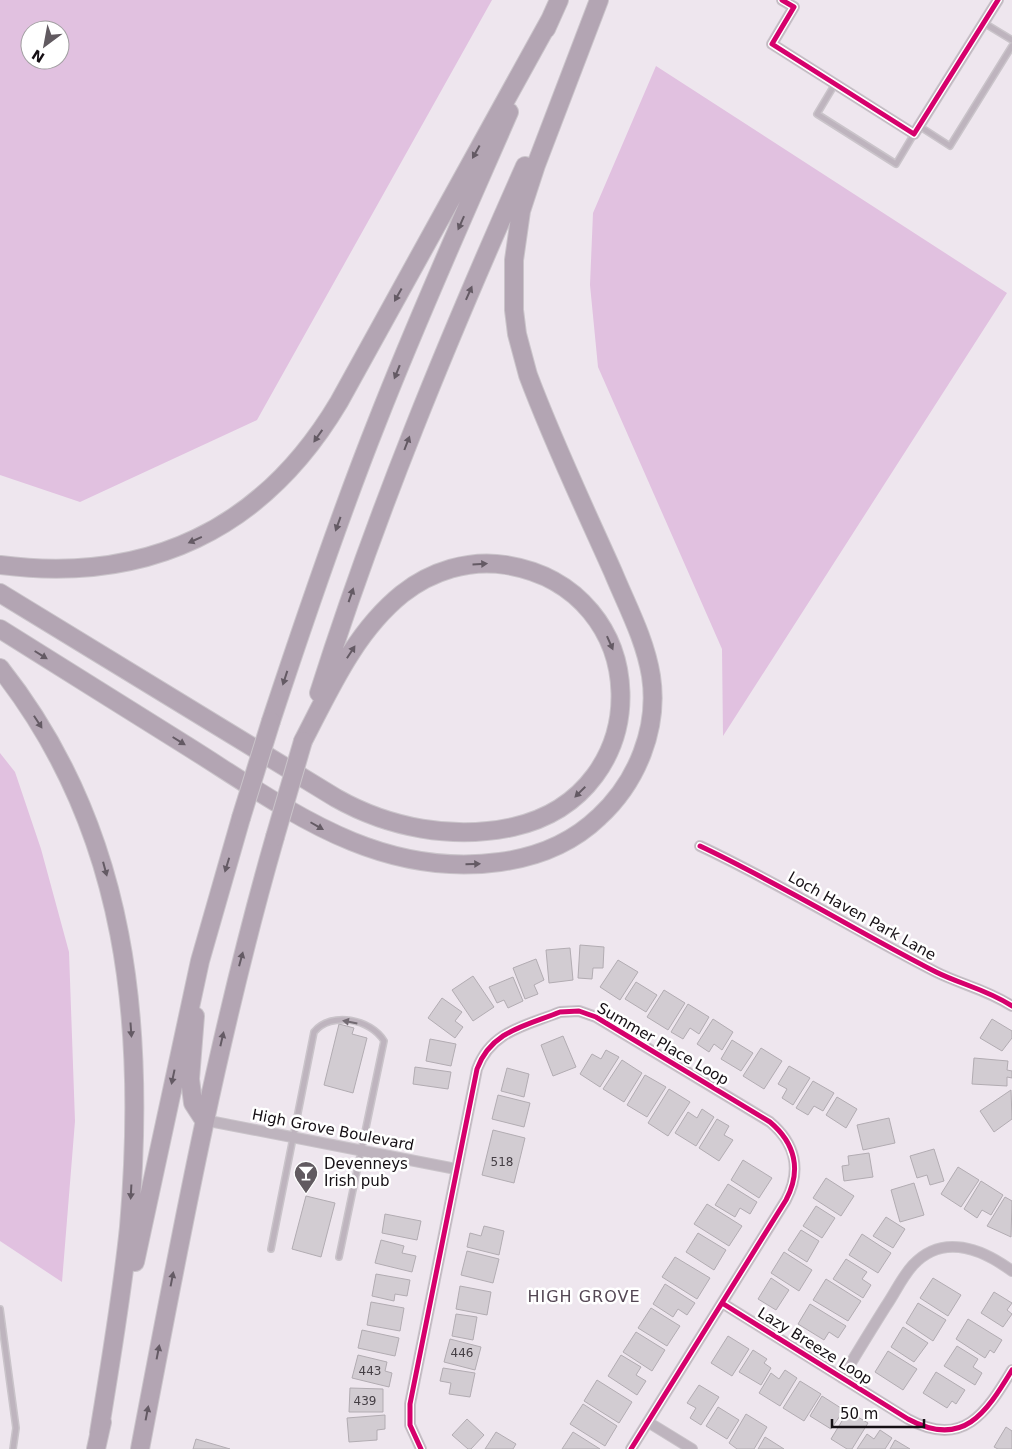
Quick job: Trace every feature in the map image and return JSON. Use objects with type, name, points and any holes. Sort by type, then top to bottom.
[{"type":"highway","points":[[98,1441],[166,1108],[200,961],[271,721],[327,555],[384,405],[426,302],[559,0]]},
{"type":"highway","points":[[0,629],[318,827],[379,853],[402,859],[441,864],[480,864],[506,861],[531,855],[564,842],[582,832],[605,812],[627,784],[642,752],[651,716],[651,676],[636,627],[528,375],[517,334],[514,285],[516,243],[524,203],[599,0]]},
{"type":"highway","points":[[140,1449],[204,1120],[238,971],[303,741],[362,565],[409,438],[463,307],[599,0]]},
{"type":"highway","points":[[0,565],[48,570],[76,570],[101,568],[155,555],[181,546],[224,524],[252,505],[285,476],[314,441],[339,402],[551,18]]},
{"type":"highway","points":[[0,593],[341,801],[383,819],[424,829],[461,832],[500,830],[541,819],[571,801],[601,768],[613,742],[618,726],[622,697],[617,663],[602,628],[590,610],[557,582],[538,573],[505,565],[479,563],[457,567],[419,582],[397,599],[369,626],[344,664],[303,741]]},
{"type":"highway","points":[[0,668],[51,742],[81,801],[111,892],[124,961],[133,1072],[131,1188],[124,1267],[98,1441]]},
{"type":"highway","points":[[200,961],[190,1079],[193,1103],[204,1120]]},
{"type":"street","points":[[782,0],[794,7],[772,44],[835,84],[917,130],[998,0]]},
{"type":"street","name":"Loch Haven Park Lane","points":[[700,846],[802,897],[936,972],[981,989],[1012,1006]]},
{"type":"street","name":"Summer Place Loop","points":[[421,1449],[410,1426],[410,1404],[477,1069],[488,1048],[504,1034],[560,1012],[579,1011],[596,1017],[770,1122],[779,1129],[792,1148],[796,1168],[792,1190],[631,1449]]},
{"type":"street","name":"High Grove Boulevard","points":[[204,1120],[456,1169]]},
{"type":"street","name":"Lazy Breeze Loop","points":[[842,1378],[907,1273],[921,1258],[939,1248],[965,1247],[987,1255],[1012,1271]]},
{"type":"street","name":"Lazy Breeze Loop","points":[[722,1303],[919,1425],[929,1429],[952,1430],[964,1426],[983,1414],[1012,1370]]},
{"type":"street","points":[[648,1422],[692,1449]]},
{"type":"lane","points":[[984,22],[1012,40]]},
{"type":"lane","points":[[835,84],[816,114],[896,164],[917,130],[950,146],[1012,46]]},
{"type":"lane","points":[[270,1249],[314,1032],[325,1023],[335,1020],[347,1020],[372,1029],[384,1041],[339,1257]]},
{"type":"lane","points":[[0,1309],[16,1428],[13,1449]]},
{"type":"shaded area","points":[[0,0],[492,0],[257,420],[80,502],[0,475]]},
{"type":"shaded area","points":[[656,66],[1007,293],[723,736],[722,649],[598,367],[590,285],[593,213]]},
{"type":"shaded area","points":[[0,753],[15,772],[41,849],[69,952],[75,1121],[62,1282],[0,1241]]},
{"type":"building","points":[[580,945],[604,947],[603,968],[593,968],[592,979],[578,978]]},
{"type":"building","points":[[570,948],[573,980],[549,983],[546,950]]},
{"type":"building","points":[[536,959],[544,980],[534,985],[538,994],[525,999],[513,968]]},
{"type":"building","points":[[618,960],[638,972],[620,1000],[600,987]]},
{"type":"building","points":[[473,976],[494,1007],[473,1021],[452,990]]},
{"type":"building","points":[[513,977],[523,1001],[508,1008],[504,1000],[497,1003],[489,987]]},
{"type":"building","points":[[636,982],[657,995],[646,1012],[625,999]]},
{"type":"building","points":[[664,990],[685,1003],[668,1030],[647,1017]]},
{"type":"building","points":[[442,998],[462,1012],[455,1021],[463,1027],[455,1038],[428,1018]]},
{"type":"building","points":[[688,1004],[709,1017],[699,1034],[690,1028],[683,1039],[671,1032]]},
{"type":"building","points":[[713,1019],[733,1032],[722,1050],[714,1044],[709,1052],[697,1044]]},
{"type":"building","points":[[992,1019],[1012,1031],[1012,1038],[1002,1051],[980,1038]]},
{"type":"building","points":[[339,1024],[354,1028],[352,1034],[367,1038],[353,1093],[324,1085]]},
{"type":"building","points":[[563,1036],[576,1067],[553,1076],[541,1045]]},
{"type":"building","points":[[430,1039],[456,1044],[451,1066],[426,1061]]},
{"type":"building","points":[[732,1040],[753,1053],[741,1071],[721,1059]]},
{"type":"building","points":[[761,1048],[782,1061],[764,1089],[743,1076]]},
{"type":"building","points":[[606,1050],[619,1057],[600,1087],[580,1074],[592,1054],[601,1059]]},
{"type":"building","points":[[974,1058],[1008,1061],[1007,1070],[1012,1071],[1012,1078],[1007,1077],[1007,1086],[972,1084]]},
{"type":"building","points":[[622,1060],[642,1073],[624,1102],[603,1089]]},
{"type":"building","points":[[789,1066],[810,1078],[793,1105],[782,1098],[787,1089],[778,1084]]},
{"type":"building","points":[[415,1067],[451,1072],[448,1089],[413,1084]]},
{"type":"building","points":[[507,1068],[529,1074],[524,1097],[501,1091]]},
{"type":"building","points":[[645,1075],[666,1087],[647,1117],[627,1105]]},
{"type":"building","points":[[813,1081],[834,1093],[823,1111],[814,1106],[808,1115],[796,1108]]},
{"type":"building","points":[[669,1089],[690,1102],[668,1136],[648,1123]]},
{"type":"building","points":[[1011,1090],[1012,1119],[994,1132],[980,1111]]},
{"type":"building","points":[[498,1095],[530,1103],[524,1127],[492,1119]]},
{"type":"building","points":[[837,1097],[857,1109],[846,1128],[826,1115]]},
{"type":"building","points":[[702,1109],[714,1117],[696,1146],[675,1133],[688,1112],[697,1118]]},
{"type":"building","points":[[889,1118],[895,1143],[863,1150],[857,1125]]},
{"type":"building","points":[[717,1119],[729,1126],[724,1135],[733,1140],[719,1161],[699,1148]]},
{"type":"building","points":[[493,1130],[525,1138],[514,1183],[482,1175]]},
{"type":"building","points":[[934,1149],[944,1181],[930,1185],[927,1175],[917,1178],[910,1156]]},
{"type":"building","points":[[869,1153],[873,1177],[844,1181],[842,1166],[849,1165],[848,1156]]},
{"type":"building","points":[[743,1160],[772,1178],[759,1198],[731,1180]]},
{"type":"building","points":[[958,1167],[979,1180],[961,1207],[941,1194]]},
{"type":"building","points":[[826,1178],[854,1196],[841,1216],[813,1198]]},
{"type":"building","points":[[981,1181],[1003,1195],[991,1215],[982,1210],[977,1218],[964,1209]]},
{"type":"building","points":[[914,1183],[924,1215],[900,1222],[891,1190]]},
{"type":"building","points":[[728,1184],[757,1202],[750,1214],[740,1208],[735,1217],[715,1205]]},
{"type":"building","points":[[306,1196],[335,1203],[321,1257],[292,1249]]},
{"type":"building","points":[[1005,1197],[1012,1201],[1011,1237],[987,1226]]},
{"type":"building","points":[[707,1204],[742,1226],[729,1246],[694,1224]]},
{"type":"building","points":[[816,1206],[835,1218],[822,1238],[803,1226]]},
{"type":"building","points":[[385,1214],[421,1221],[417,1240],[382,1233]]},
{"type":"building","points":[[886,1217],[905,1229],[893,1248],[873,1236]]},
{"type":"building","points":[[484,1226],[504,1231],[499,1255],[467,1247],[470,1233],[481,1236]]},
{"type":"building","points":[[801,1230],[819,1241],[807,1262],[788,1250]]},
{"type":"building","points":[[698,1233],[726,1250],[714,1270],[686,1252]]},
{"type":"building","points":[[862,1234],[891,1253],[878,1273],[849,1255]]},
{"type":"building","points":[[381,1240],[404,1246],[402,1253],[416,1256],[412,1272],[375,1263]]},
{"type":"building","points":[[467,1251],[499,1259],[493,1283],[461,1275]]},
{"type":"building","points":[[784,1252],[812,1270],[799,1291],[771,1273]]},
{"type":"building","points":[[675,1257],[710,1278],[697,1299],[662,1277]]},
{"type":"building","points":[[846,1259],[867,1272],[862,1279],[871,1285],[863,1298],[833,1279]]},
{"type":"building","points":[[376,1274],[410,1280],[407,1296],[395,1294],[394,1301],[372,1296]]},
{"type":"building","points":[[771,1278],[789,1290],[776,1310],[758,1299]]},
{"type":"building","points":[[933,1278],[961,1295],[948,1316],[920,1298]]},
{"type":"building","points":[[826,1279],[861,1301],[848,1321],[813,1300]]},
{"type":"building","points":[[665,1284],[695,1303],[687,1315],[678,1309],[673,1317],[653,1304]]},
{"type":"building","points":[[460,1286],[491,1292],[487,1315],[456,1309]]},
{"type":"building","points":[[994,1292],[1012,1303],[1007,1310],[1012,1314],[1003,1327],[981,1313]]},
{"type":"building","points":[[371,1302],[404,1308],[400,1331],[367,1325]]},
{"type":"building","points":[[918,1303],[946,1320],[933,1341],[906,1323]]},
{"type":"building","points":[[810,1304],[846,1326],[838,1338],[829,1332],[824,1340],[798,1324]]},
{"type":"building","points":[[651,1308],[680,1326],[667,1346],[638,1328]]},
{"type":"building","points":[[456,1314],[477,1317],[473,1340],[452,1336]]},
{"type":"building","points":[[968,1319],[1002,1340],[994,1353],[990,1350],[985,1358],[956,1339]]},
{"type":"building","points":[[903,1327],[928,1343],[914,1362],[891,1347]]},
{"type":"building","points":[[362,1330],[399,1338],[395,1356],[358,1348]]},
{"type":"building","points":[[636,1332],[665,1350],[652,1371],[623,1352]]},
{"type":"building","points":[[728,1336],[749,1349],[732,1376],[711,1363]]},
{"type":"building","points":[[450,1339],[481,1347],[475,1370],[444,1362]]},
{"type":"building","points":[[957,1346],[978,1359],[973,1367],[982,1373],[975,1385],[944,1366]]},
{"type":"building","points":[[753,1350],[767,1359],[764,1363],[771,1368],[761,1385],[739,1372]]},
{"type":"building","points":[[888,1351],[917,1369],[903,1390],[875,1372]]},
{"type":"building","points":[[358,1355],[387,1362],[385,1371],[392,1373],[389,1387],[352,1378]]},
{"type":"building","points":[[621,1355],[641,1367],[636,1375],[646,1381],[637,1395],[608,1376]]},
{"type":"building","points":[[443,1368],[475,1373],[470,1397],[449,1394],[451,1383],[440,1381]]},
{"type":"building","points":[[785,1370],[797,1378],[780,1406],[759,1393],[771,1373],[779,1379]]},
{"type":"building","points":[[936,1372],[965,1390],[956,1404],[952,1401],[947,1408],[923,1393]]},
{"type":"building","points":[[597,1380],[632,1402],[619,1423],[584,1401]]},
{"type":"building","points":[[800,1381],[821,1394],[804,1421],[783,1408]]},
{"type":"building","points":[[699,1385],[719,1397],[701,1425],[690,1418],[696,1408],[687,1403]]},
{"type":"building","points":[[350,1388],[383,1389],[383,1412],[349,1412]]},
{"type":"building","points":[[822,1396],[844,1410],[831,1429],[810,1416]]},
{"type":"building","points":[[583,1404],[617,1426],[605,1446],[570,1424]]},
{"type":"building","points":[[718,1407],[739,1420],[727,1439],[706,1426]]},
{"type":"building","points":[[848,1411],[868,1423],[852,1449],[847,1449],[831,1439]]},
{"type":"building","points":[[746,1414],[767,1427],[754,1449],[737,1449],[729,1443]]},
{"type":"building","points":[[385,1415],[385,1429],[377,1430],[377,1440],[349,1442],[347,1418]]},
{"type":"building","points":[[467,1419],[484,1435],[471,1449],[468,1449],[452,1435]]},
{"type":"building","points":[[1006,1427],[1012,1431],[1012,1449],[998,1449],[994,1447]]},
{"type":"building","points":[[880,1430],[892,1438],[885,1449],[857,1449],[867,1434],[874,1439]]},
{"type":"building","points":[[496,1432],[516,1444],[513,1449],[485,1449]]},
{"type":"building","points":[[573,1432],[600,1449],[562,1449]]},
{"type":"building","points":[[765,1437],[784,1449],[758,1449]]},
{"type":"building","points":[[196,1439],[230,1449],[193,1449]]},
{"type":"building","points":[[895,1440],[910,1449],[890,1449]]},
{"type":"cycle path","points":[[782,0],[794,7],[772,44],[914,134],[998,0]]},
{"type":"cycle path","points":[[700,846],[760,876],[936,972],[993,995],[1012,1006]]},
{"type":"cycle path","points":[[421,1449],[410,1425],[410,1404],[477,1069],[483,1056],[500,1038],[522,1026],[560,1012],[579,1011],[596,1017],[770,1122],[779,1130],[790,1148],[795,1168],[791,1189],[786,1200],[631,1449]]},
{"type":"cycle path","points":[[722,1303],[908,1419],[927,1427],[944,1430],[958,1428],[971,1422],[993,1400],[1012,1370]]},
{"type":"place","name":"Devenneys Irish pub","points":[[306,1194]]},
{"type":"district","name":"HIGH GROVE","points":[[584,1296]]}]
